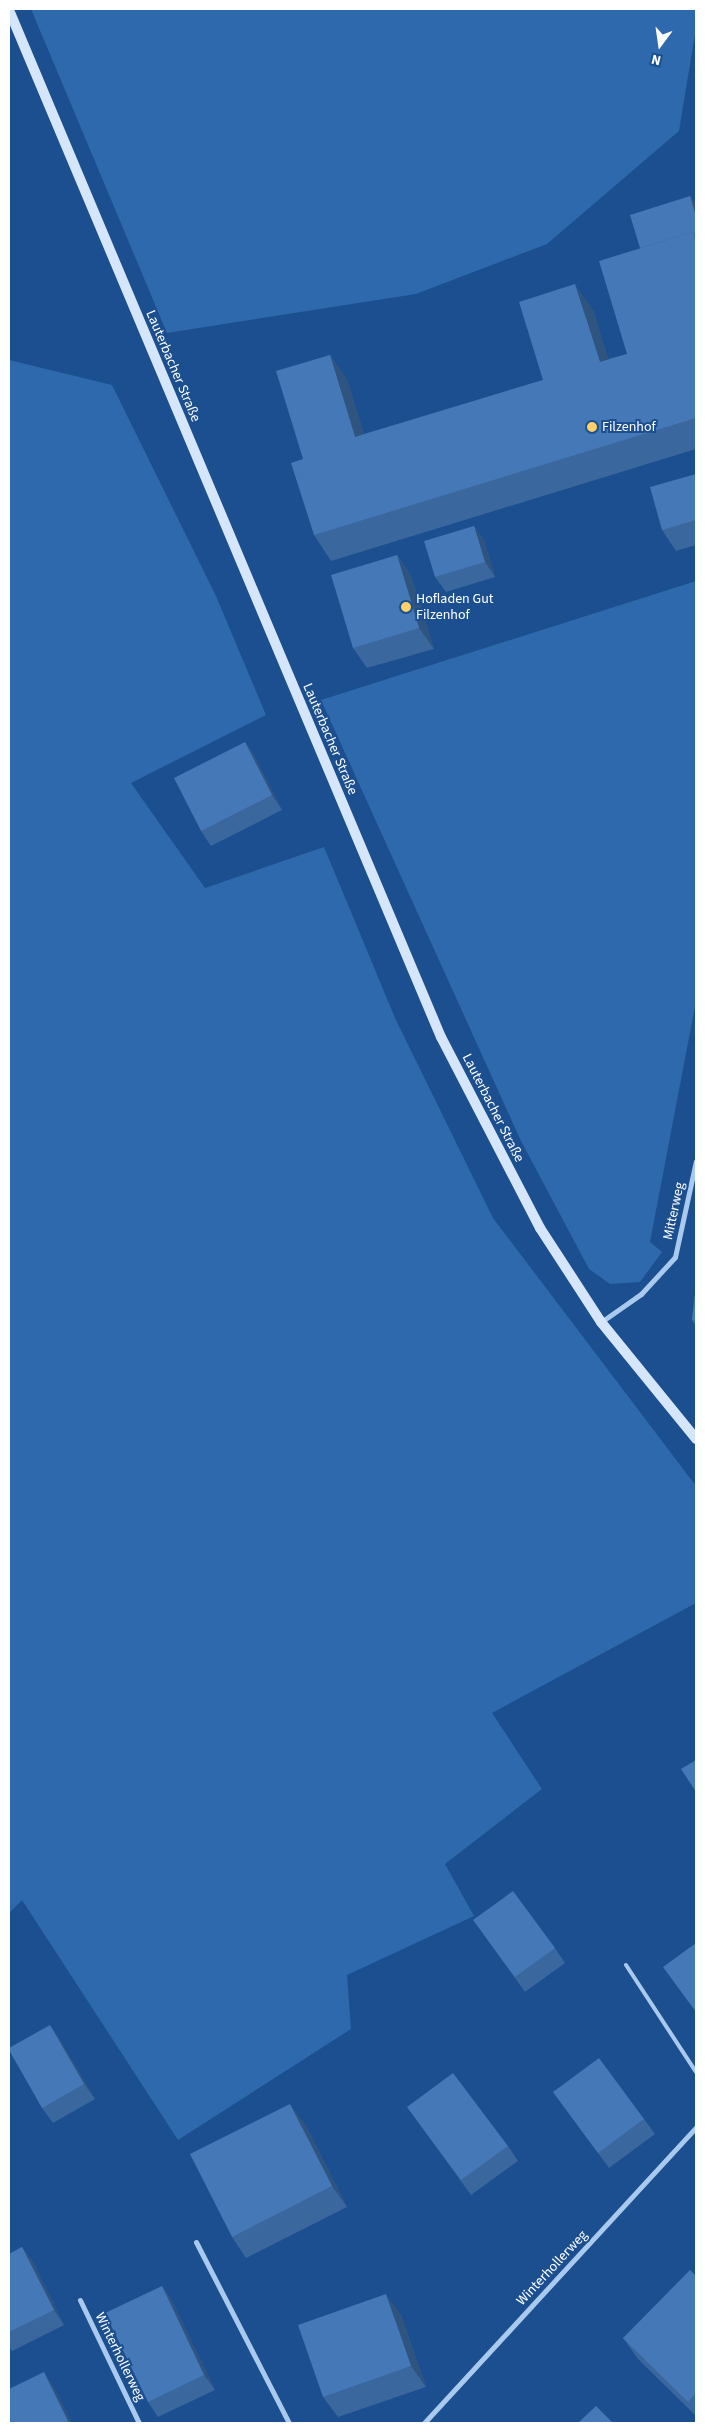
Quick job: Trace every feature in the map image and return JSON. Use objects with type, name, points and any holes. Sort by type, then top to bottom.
[{"type":"street","name":"Lauterbacher Straße","points":[[9,10],[441,1037],[540,1228],[601,1322],[696,1439]]},
{"type":"street","name":"Mitterweg","points":[[601,1322],[641,1294],[675,1258],[696,1161]]},
{"type":"street","name":"Winterhollerweg","points":[[424,2423],[696,2127]]},
{"type":"street","points":[[196,2242],[289,2423]]},
{"type":"street","name":"Winterhollerweg","points":[[80,2300],[139,2423]]},
{"type":"lane","points":[[626,1965],[696,2072]]},
{"type":"shaded area","points":[[31,9],[696,9],[696,28],[679,131],[547,244],[416,294],[167,333]]},
{"type":"shaded area","points":[[9,360],[112,385],[216,596],[266,715],[131,783],[205,888],[324,847],[395,1018],[493,1218],[696,1486],[696,1603],[492,1713],[542,1789],[445,1864],[474,1916],[347,1975],[351,2029],[178,2140],[22,1900],[9,1913]]},
{"type":"shaded area","points":[[696,581],[696,1001],[650,1242],[662,1252],[640,1282],[610,1284],[589,1269],[521,1141],[321,700]]},
{"type":"building","points":[[690,196],[696,216],[696,236],[693,232],[640,248],[630,215]]},
{"type":"building","name":"Filzenhof","points":[[693,232],[696,241],[696,418],[314,535],[291,463],[303,459],[276,371],[330,355],[355,437],[543,380],[519,302],[575,284],[600,362],[627,354],[599,261]]},
{"type":"building","points":[[696,474],[696,520],[662,530],[650,487]]},
{"type":"building","points":[[474,526],[485,562],[435,577],[424,541]]},
{"type":"building","points":[[397,555],[419,628],[353,648],[331,575]]},
{"type":"building","points":[[245,742],[272,795],[201,831],[174,778]]},
{"type":"building","points":[[696,1285],[696,1321],[692,1320]]},
{"type":"building","points":[[696,1760],[696,1792],[681,1769]]},
{"type":"building","points":[[513,1891],[555,1948],[515,1977],[473,1920]]},
{"type":"building","points":[[696,1943],[696,2012],[663,1967]]},
{"type":"building","points":[[50,2025],[84,2084],[42,2108],[9,2048]]},
{"type":"building","points":[[599,2058],[644,2119],[598,2153],[553,2092]]},
{"type":"building","points":[[453,2073],[508,2146],[461,2180],[407,2107]]},
{"type":"building","points":[[290,2104],[332,2186],[232,2237],[190,2154]]},
{"type":"building","points":[[22,2247],[54,2310],[9,2332],[9,2254]]},
{"type":"building","points":[[690,2270],[696,2276],[696,2393],[688,2402],[623,2338]]},
{"type":"building","points":[[162,2286],[204,2375],[148,2402],[105,2313]]},
{"type":"building","points":[[386,2294],[411,2366],[323,2397],[298,2325]]},
{"type":"building","points":[[44,2372],[69,2423],[9,2423],[9,2389]]},
{"type":"building","points":[[596,2406],[613,2423],[578,2423]]},
{"type":"place","name":"Filzenhof","points":[[592,427]]},
{"type":"place","name":"Hofladen Gut Filzenhof","points":[[406,607]]}]
